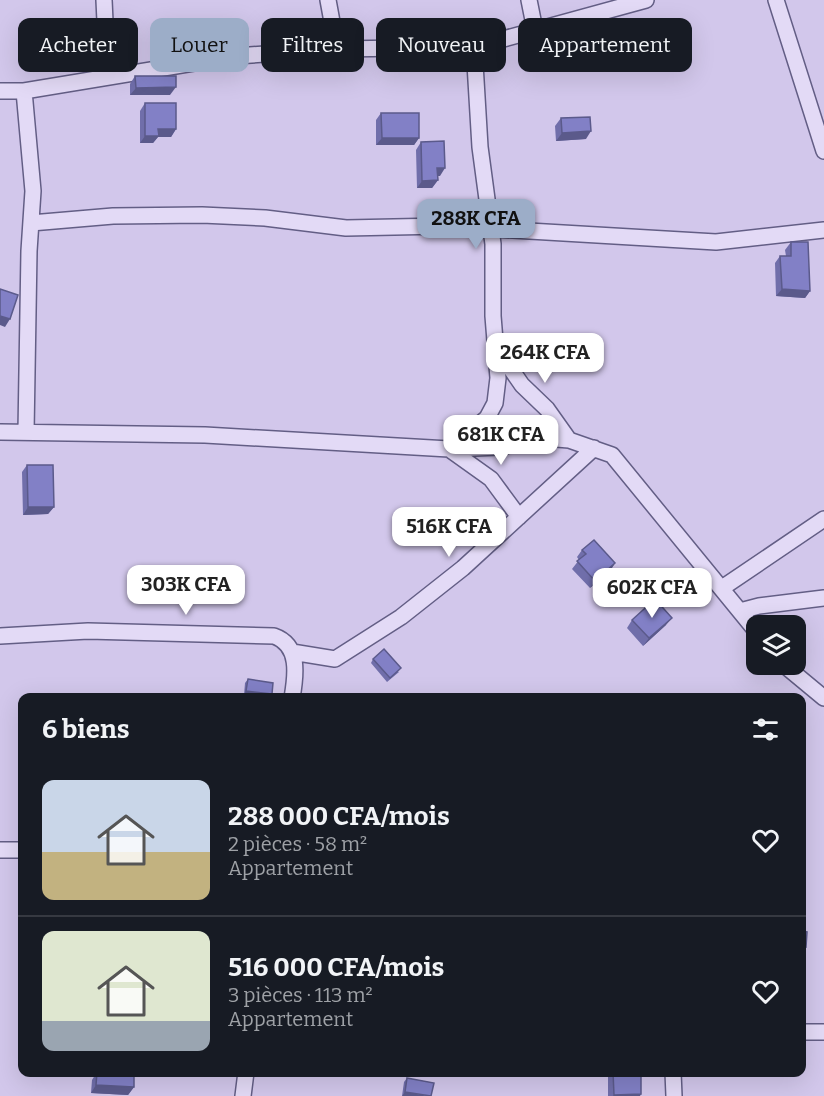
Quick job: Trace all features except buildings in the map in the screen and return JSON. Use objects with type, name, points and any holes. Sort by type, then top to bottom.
[{"type":"street","points":[[102,78],[106,43],[105,0]]},
{"type":"street","points":[[328,0],[331,18]]},
{"type":"street","points":[[529,0],[533,18]]},
{"type":"street","points":[[579,18],[646,0]]},
{"type":"street","points":[[776,0],[824,151]]},
{"type":"street","points":[[0,91],[24,91],[236,56],[261,54]]},
{"type":"street","points":[[449,449],[487,418],[495,403],[498,378],[490,229],[480,147],[476,72]]},
{"type":"street","points":[[24,91],[33,191],[26,432]]},
{"type":"street","points":[[31,223],[113,216],[202,215],[265,218],[346,228],[442,226],[716,242],[824,230]]},
{"type":"street","points":[[495,346],[522,385],[547,409],[569,440]]},
{"type":"street","points":[[0,432],[205,435],[449,449],[500,447],[544,438],[569,440],[612,455],[746,618]]},
{"type":"street","points":[[292,652],[335,659],[401,616],[463,568],[594,448]]},
{"type":"street","points":[[449,449],[491,479],[519,517]]},
{"type":"street","points":[[722,588],[824,519]]},
{"type":"street","points":[[740,611],[824,598]]},
{"type":"street","points":[[0,636],[88,631],[273,636],[282,639],[292,652],[297,672],[293,693]]},
{"type":"street","points":[[796,675],[824,698]]},
{"type":"street","points":[[0,850],[18,850]]},
{"type":"street","points":[[806,1032],[824,1032]]},
{"type":"street","points":[[243,1096],[245,1077]]},
{"type":"street","points":[[674,1077],[674,1096]]}]
